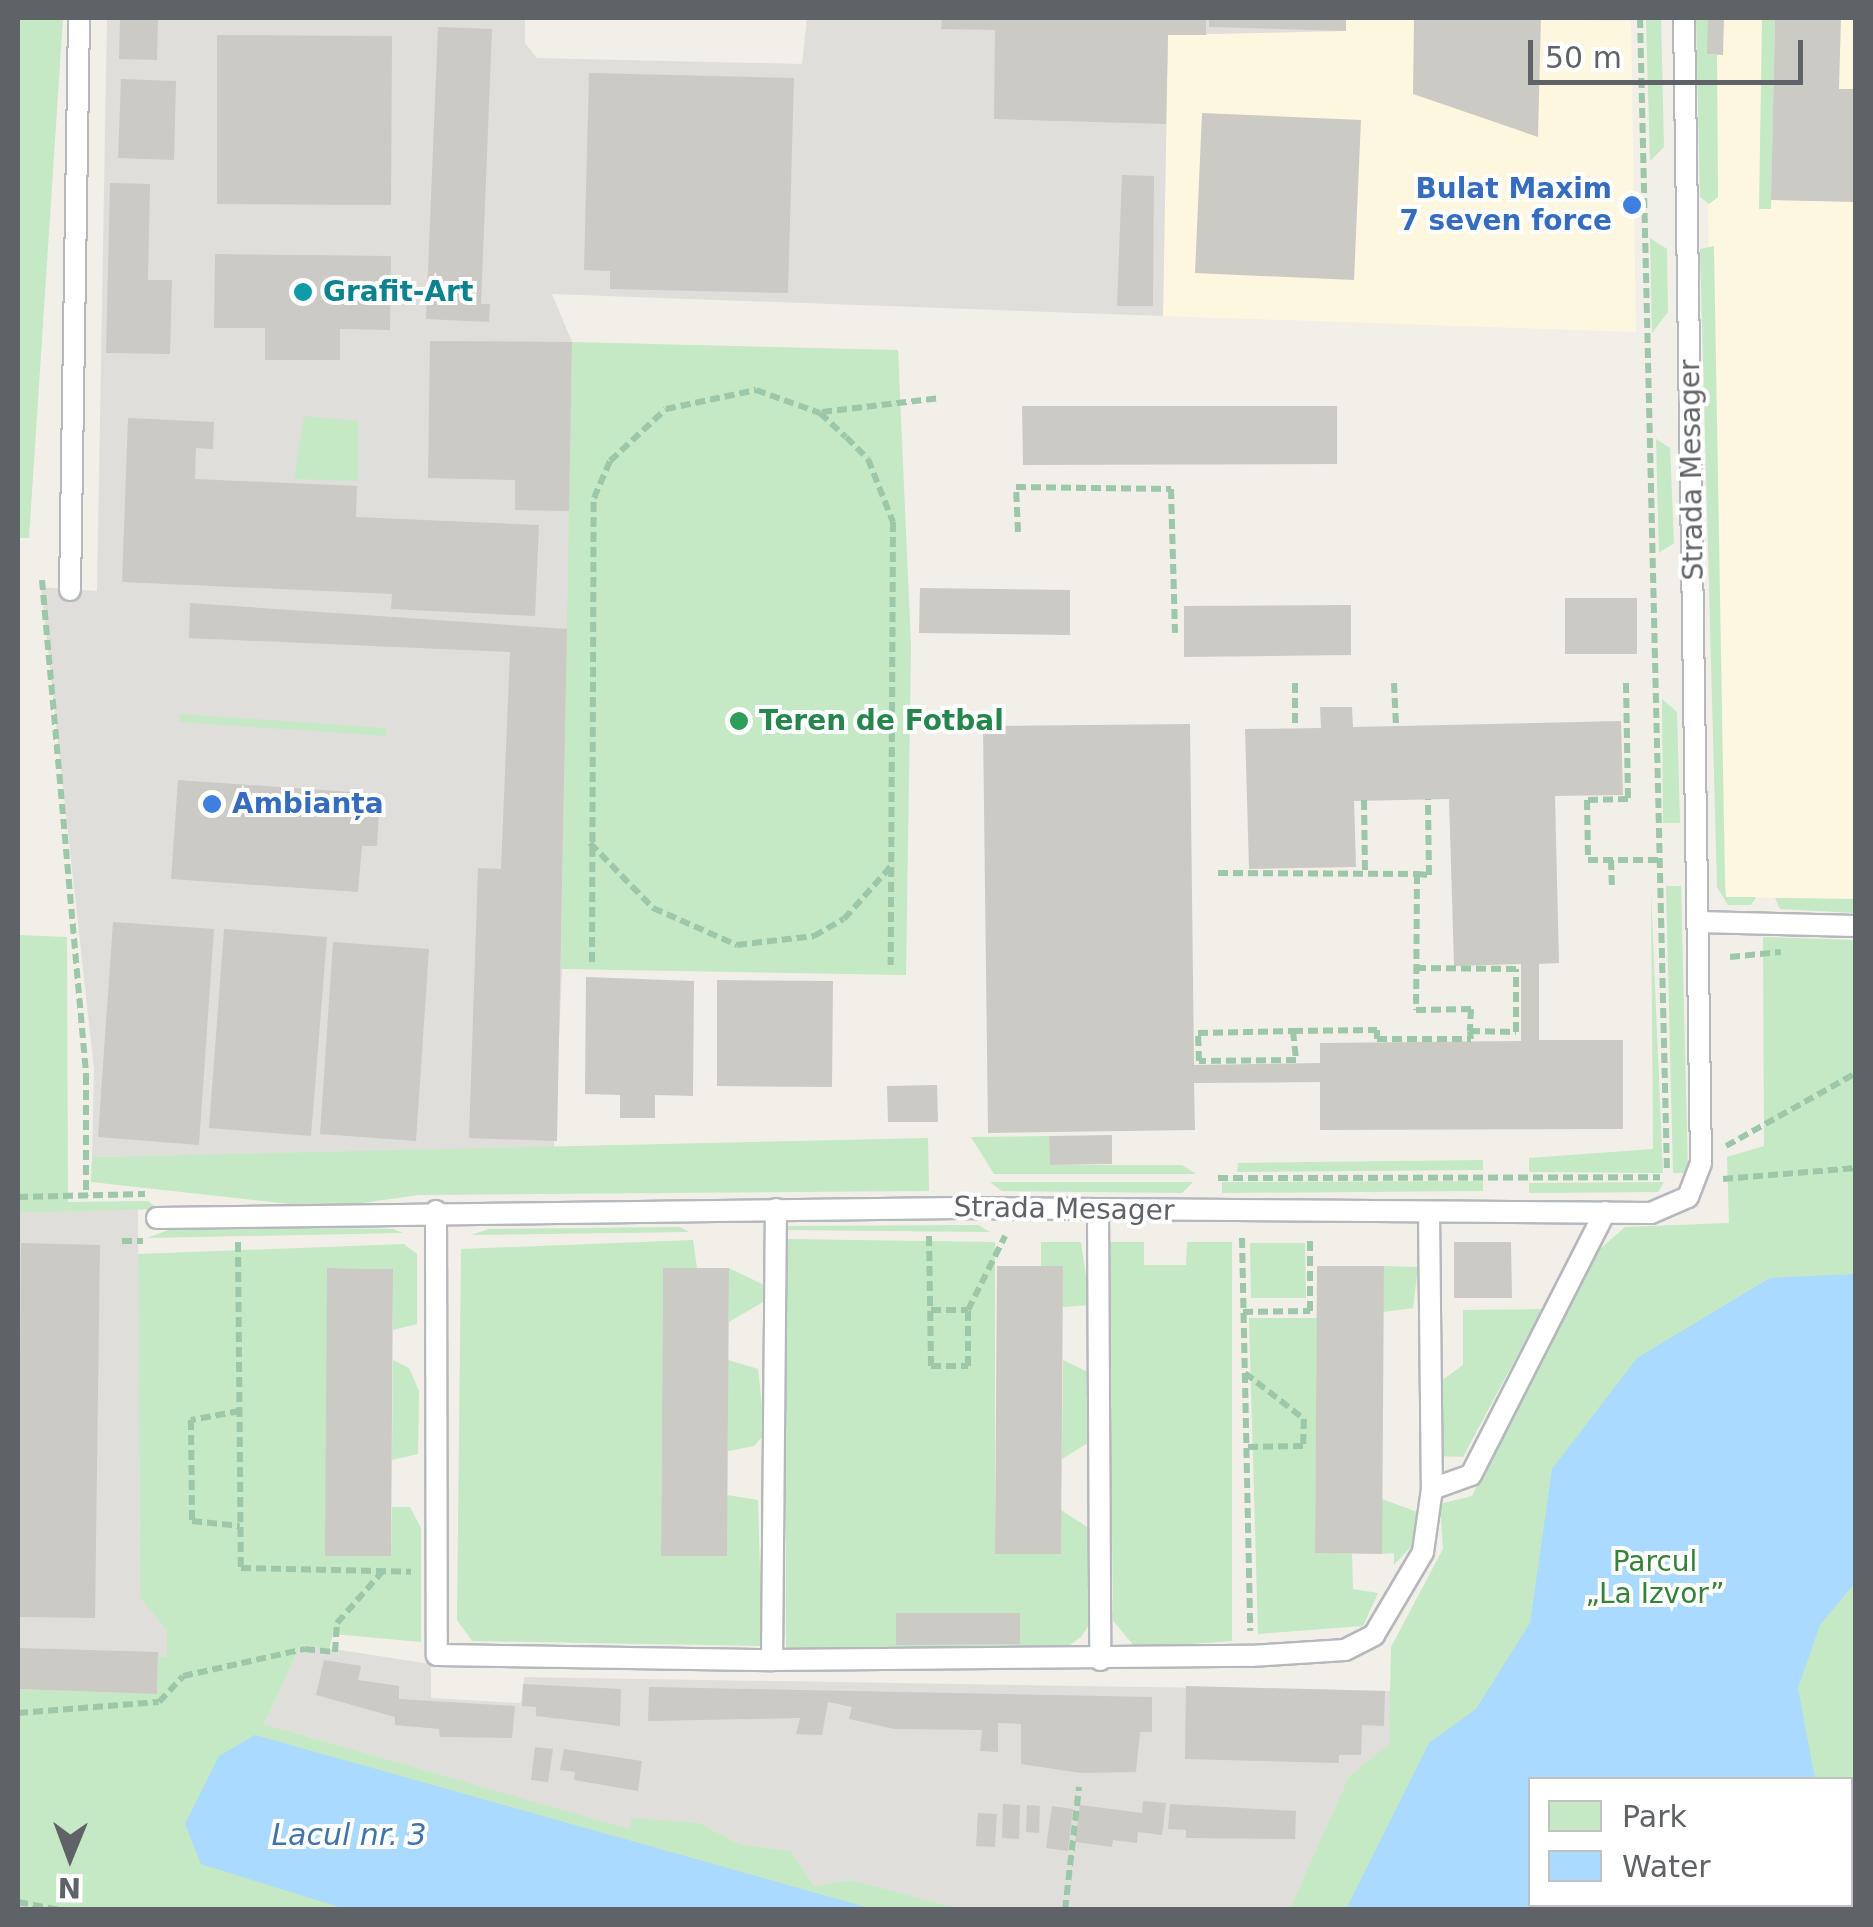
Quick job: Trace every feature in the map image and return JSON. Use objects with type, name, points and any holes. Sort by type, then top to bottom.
[{"type":"lane","points":[[70,590],[79,18]]},
{"type":"lane","name":"Strada Mesager","points":[[1684,18],[1700,922],[1700,1170]]},
{"type":"lane","points":[[1700,922],[1856,926]]},
{"type":"lane","points":[[1668,1208],[1700,1170]]},
{"type":"lane","name":"Strada Mesager","points":[[158,1218],[776,1209],[1605,1212],[1668,1208]]},
{"type":"lane","points":[[772,1660],[776,1209]]},
{"type":"lane","points":[[1098,1210],[1100,1660]]},
{"type":"lane","points":[[436,1212],[438,1656],[772,1660],[1250,1656],[1344,1650],[1374,1635],[1423,1552],[1432,1489],[1429,1212]]},
{"type":"lane","points":[[1432,1489],[1470,1475],[1605,1212]]},
{"type":"path","points":[[1640,18],[1668,1208]]},
{"type":"path","points":[[592,962],[588,528],[610,462],[635,431],[694,396],[756,390],[820,413],[868,458],[893,522],[891,964]]},
{"type":"path","points":[[820,413],[940,398]]},
{"type":"path","points":[[1018,532],[1016,488],[1171,489],[1175,633]]},
{"type":"path","points":[[71,559],[37,584],[76,942],[86,1196]]},
{"type":"path","points":[[1295,683],[1295,728]]},
{"type":"path","points":[[1394,683],[1396,726]]},
{"type":"path","points":[[1626,684],[1628,799],[1587,800],[1588,860],[1660,860]]},
{"type":"path","points":[[1218,873],[1429,874],[1428,799]]},
{"type":"path","points":[[1364,800],[1365,874]]},
{"type":"path","points":[[590,843],[653,908],[736,945],[814,936],[844,918],[892,864]]},
{"type":"path","points":[[1611,860],[1612,889]]},
{"type":"path","points":[[1293,1031],[1296,1060],[1199,1061],[1198,1033],[1293,1031],[1471,1039],[1471,1010],[1416,1010],[1417,874]]},
{"type":"path","points":[[1417,968],[1516,969],[1516,1032],[1470,1031]]},
{"type":"path","points":[[1700,1170],[1856,1074]]},
{"type":"path","points":[[1209,1178],[1668,1177],[1700,1170],[1856,1168]]},
{"type":"path","points":[[18,1198],[159,1193],[189,1215]]},
{"type":"path","points":[[929,1235],[932,1366],[968,1366],[968,1310],[1005,1236]]},
{"type":"path","points":[[1242,1238],[1250,1656]]},
{"type":"path","points":[[1243,1312],[1310,1311],[1310,1238]]},
{"type":"path","points":[[238,1240],[240,1526],[248,1572],[437,1572]]},
{"type":"path","points":[[931,1310],[968,1310]]},
{"type":"path","points":[[1244,1372],[1304,1419],[1304,1446],[1246,1447]]},
{"type":"path","points":[[240,1411],[192,1420],[192,1504],[198,1526],[240,1526]]},
{"type":"path","points":[[18,1713],[158,1702],[183,1676],[304,1650],[334,1652],[337,1622],[382,1572]]},
{"type":"path","points":[[1065,1910],[1079,1787]]},
{"type":"path","points":[[18,1902],[60,1910]]},
{"type":"shaded area","points":[[107,18],[525,18],[525,43],[537,58],[802,64],[807,18],[1346,18],[1346,31],[1168,35],[1163,316],[552,294],[572,342],[570,797],[554,1147],[92,1157],[94,1069],[41,587],[97,591]]},
{"type":"shaded area","points":[[1346,18],[1631,21],[1636,332],[1163,316],[1168,35],[1346,30]]},
{"type":"shaded area","points":[[1703,18],[1855,18],[1855,899],[1726,897]]},
{"type":"shaded area","points":[[138,1209],[140,1596],[167,1631],[167,1657],[158,1658],[157,1694],[18,1689],[18,1213]]},
{"type":"shaded area","points":[[301,1644],[431,1664],[431,1698],[521,1703],[524,1677],[1391,1691],[1389,1745],[1349,1778],[1289,1910],[960,1910],[851,1880],[814,1886],[791,1851],[739,1844],[700,1823],[630,1830],[264,1724]]},
{"type":"green space","points":[[18,18],[63,18],[29,538],[18,538]]},
{"type":"green space","points":[[1646,18],[1661,18],[1664,147],[1650,161]]},
{"type":"green space","points":[[1696,18],[1708,18],[1708,54],[1717,55],[1718,197],[1709,204],[1700,197]]},
{"type":"green space","points":[[1762,18],[1775,18],[1771,209],[1759,209]]},
{"type":"green space","points":[[1650,238],[1667,249],[1668,312],[1652,333]]},
{"type":"green space","points":[[1714,246],[1725,886],[1726,897],[1756,897],[1751,905],[1728,905],[1717,887],[1700,249]]},
{"type":"green space","name":"Teren de Fotbal","points":[[572,342],[898,350],[911,646],[906,975],[561,969]]},
{"type":"green space","points":[[304,416],[358,421],[358,481],[294,479]]},
{"type":"green space","points":[[1656,439],[1670,448],[1674,543],[1659,553]]},
{"type":"green space","points":[[1662,699],[1677,712],[1680,823],[1663,823]]},
{"type":"green space","points":[[180,714],[386,728],[386,736],[179,722]]},
{"type":"green space","points":[[1666,886],[1681,886],[1688,1173],[1673,1173]]},
{"type":"green space","points":[[1651,892],[1663,1173],[1529,1172],[1529,1158],[1653,1149]]},
{"type":"green space","points":[[1775,898],[1855,899],[1855,913],[1780,909]]},
{"type":"green space","points":[[18,935],[67,937],[68,1202],[148,1201],[158,1209],[18,1213]]},
{"type":"green space","name":"Parcul „La Izvor”","points":[[1763,937],[1855,940],[1855,1909],[1289,1910],[1349,1777],[1389,1744],[1391,1647],[1443,1549],[1440,1504],[1472,1496],[1599,1250],[1625,1227],[1729,1223],[1727,1157],[1764,1146]]},
{"type":"green space","points":[[1049,1136],[1050,1165],[1182,1165],[1196,1174],[994,1174],[971,1137]]},
{"type":"green space","points":[[928,1138],[929,1191],[419,1195],[326,1208],[91,1182],[92,1157]]},
{"type":"green space","points":[[1483,1160],[1483,1170],[1237,1172],[1238,1163]]},
{"type":"green space","points":[[1483,1181],[1483,1191],[1222,1193],[1222,1182]]},
{"type":"green space","points":[[990,1182],[1193,1182],[1182,1193],[1002,1191]]},
{"type":"green space","points":[[1664,1182],[1658,1192],[1529,1193],[1529,1183]]},
{"type":"green space","points":[[978,1225],[990,1232],[787,1230],[789,1226]]},
{"type":"green space","points":[[179,1226],[393,1229],[403,1233],[147,1238]]},
{"type":"green space","points":[[680,1227],[689,1232],[471,1235],[489,1229]]},
{"type":"green space","points":[[785,1239],[995,1242],[995,1553],[1061,1554],[1061,1510],[1092,1530],[1091,1622],[1081,1637],[1064,1649],[786,1648]]},
{"type":"green space","points":[[693,1240],[697,1268],[663,1269],[661,1555],[726,1556],[727,1495],[758,1500],[762,1646],[472,1641],[457,1620],[461,1249]]},
{"type":"green space","points":[[1041,1242],[1081,1242],[1090,1305],[1063,1307],[1063,1267],[1041,1267]]},
{"type":"green space","points":[[1109,1242],[1144,1242],[1144,1265],[1186,1265],[1187,1242],[1232,1242],[1232,1641],[1136,1648],[1113,1621]]},
{"type":"green space","points":[[1250,1243],[1305,1243],[1306,1298],[1251,1298]]},
{"type":"green space","points":[[404,1244],[417,1254],[417,1324],[393,1330],[393,1269],[328,1268],[326,1556],[391,1556],[392,1507],[410,1507],[421,1528],[421,1642],[333,1634],[329,1649],[301,1644],[264,1724],[629,1829],[632,1818],[700,1823],[739,1844],[791,1851],[814,1886],[851,1880],[960,1909],[18,1910],[18,1689],[157,1694],[158,1657],[167,1657],[167,1631],[140,1597],[138,1254]]},
{"type":"green space","points":[[1384,1266],[1418,1267],[1413,1308],[1383,1312]]},
{"type":"green space","points":[[729,1268],[764,1285],[763,1302],[729,1322]]},
{"type":"green space","points":[[1542,1309],[1463,1457],[1438,1456],[1437,1384],[1463,1365],[1463,1310]]},
{"type":"green space","points":[[1249,1318],[1317,1318],[1315,1552],[1352,1554],[1353,1589],[1378,1593],[1363,1626],[1258,1634]]},
{"type":"green space","points":[[393,1360],[409,1368],[419,1391],[418,1454],[392,1460]]},
{"type":"green space","points":[[728,1360],[758,1369],[765,1434],[754,1446],[728,1451]]},
{"type":"green space","points":[[1063,1360],[1090,1373],[1091,1441],[1062,1459]]},
{"type":"green space","points":[[1382,1499],[1417,1512],[1417,1540],[1394,1565],[1394,1553],[1382,1554]]},
{"type":"water","points":[[1855,1274],[1855,1583],[1820,1625],[1798,1688],[1815,1777],[1528,1777],[1528,1907],[1853,1907],[1855,1897],[1855,1909],[1346,1909],[1429,1743],[1476,1709],[1530,1623],[1552,1469],[1637,1358],[1770,1278]]},
{"type":"water","name":"Lacul nr. 3","points":[[255,1735],[873,1909],[345,1909],[201,1864],[185,1824],[219,1756]]},
{"type":"building","points":[[120,18],[158,18],[157,60],[119,59]]},
{"type":"building","points":[[942,18],[1206,18],[1206,35],[1168,35],[1166,124],[994,119],[995,30],[941,29]]},
{"type":"building","points":[[1209,18],[1346,18],[1346,31],[1209,27]]},
{"type":"building","points":[[1414,18],[1541,18],[1538,137],[1413,94]]},
{"type":"building","points":[[1708,18],[1724,18],[1723,55],[1707,54]]},
{"type":"building","points":[[1775,18],[1841,18],[1839,89],[1856,89],[1856,202],[1771,200]]},
{"type":"building","points":[[438,27],[492,29],[481,304],[490,304],[489,322],[426,319]]},
{"type":"building","points":[[217,35],[392,36],[391,205],[217,204]]},
{"type":"building","points":[[589,73],[794,78],[788,293],[610,289],[610,271],[584,270]]},
{"type":"building","points":[[121,79],[176,81],[174,160],[118,158]]},
{"type":"building","points":[[1202,113],[1361,120],[1354,280],[1195,273]]},
{"type":"building","points":[[1122,175],[1154,176],[1153,306],[1117,306]]},
{"type":"building","points":[[110,183],[150,184],[148,280],[172,280],[170,354],[106,353]]},
{"type":"building","name":"Grafit-Art","points":[[215,254],[391,256],[390,330],[340,329],[340,360],[265,360],[265,328],[214,328]]},
{"type":"building","points":[[430,341],[572,342],[569,511],[515,510],[515,480],[428,478]]},
{"type":"building","points":[[1022,406],[1337,406],[1337,464],[1023,465]]},
{"type":"building","points":[[128,418],[214,422],[213,449],[196,448],[195,479],[357,486],[356,517],[539,525],[535,616],[391,609],[392,594],[122,582]]},
{"type":"building","points":[[920,588],[1070,590],[1070,635],[919,633]]},
{"type":"building","points":[[1565,598],[1637,598],[1637,654],[1565,654]]},
{"type":"building","points":[[190,603],[567,629],[557,1141],[469,1138],[478,868],[501,869],[510,652],[189,638]]},
{"type":"building","points":[[1351,605],[1351,655],[1184,657],[1184,606]]},
{"type":"building","points":[[1320,707],[1352,707],[1353,727],[1621,721],[1623,795],[1555,796],[1559,963],[1539,964],[1539,1040],[1623,1040],[1623,1129],[1320,1130],[1320,1082],[1194,1083],[1195,1130],[988,1133],[983,726],[1190,724],[1194,1065],[1320,1063],[1320,1043],[1521,1041],[1521,964],[1454,966],[1449,799],[1354,801],[1356,867],[1249,869],[1245,729],[1321,728]]},
{"type":"building","points":[[178,780],[380,794],[377,846],[362,846],[358,892],[171,879]]},
{"type":"building","points":[[113,922],[214,929],[199,1145],[98,1137]]},
{"type":"building","points":[[224,929],[327,937],[311,1136],[209,1128]]},
{"type":"building","points":[[333,942],[429,949],[416,1141],[320,1134]]},
{"type":"building","points":[[586,977],[694,981],[693,1096],[655,1095],[655,1118],[620,1118],[620,1095],[585,1094]]},
{"type":"building","points":[[717,980],[833,981],[832,1087],[717,1086]]},
{"type":"building","points":[[937,1085],[938,1122],[888,1122],[887,1086]]},
{"type":"building","points":[[1112,1135],[1112,1164],[1050,1165],[1049,1136]]},
{"type":"building","points":[[1454,1242],[1511,1242],[1512,1298],[1454,1298]]},
{"type":"building","points":[[21,1243],[100,1245],[95,1618],[18,1617]]},
{"type":"building","points":[[997,1266],[1063,1266],[1061,1554],[995,1554]]},
{"type":"building","points":[[1317,1266],[1384,1266],[1382,1554],[1315,1553]]},
{"type":"building","points":[[327,1268],[393,1269],[391,1556],[325,1556]]},
{"type":"building","points":[[663,1268],[729,1268],[727,1556],[661,1556]]},
{"type":"building","points":[[896,1613],[1020,1613],[1020,1644],[896,1645]]},
{"type":"building","points":[[18,1648],[158,1652],[157,1694],[18,1689]]},
{"type":"building","points":[[324,1660],[361,1666],[358,1680],[399,1686],[399,1699],[515,1706],[512,1738],[440,1737],[439,1729],[395,1725],[395,1717],[316,1695]]},
{"type":"building","points":[[523,1684],[621,1689],[620,1726],[536,1716],[536,1707],[522,1706]]},
{"type":"building","points":[[1186,1686],[1385,1691],[1384,1726],[1362,1725],[1361,1755],[1339,1755],[1339,1763],[1185,1759]]},
{"type":"building","points":[[649,1687],[1152,1697],[1152,1732],[1140,1732],[1136,1772],[1081,1773],[1021,1764],[1021,1724],[998,1723],[998,1752],[980,1751],[982,1730],[895,1729],[849,1719],[852,1707],[828,1702],[822,1735],[796,1734],[800,1718],[648,1721]]},
{"type":"building","points":[[535,1747],[553,1749],[548,1782],[531,1780]]},
{"type":"building","points":[[564,1749],[642,1761],[638,1791],[574,1780],[575,1772],[560,1770]]},
{"type":"building","points":[[1143,1801],[1166,1803],[1162,1835],[1138,1832],[1137,1843],[1113,1840],[1112,1847],[1075,1842],[1080,1805],[1142,1813]]},
{"type":"building","points":[[1003,1804],[1020,1805],[1019,1839],[1002,1838]]},
{"type":"building","points":[[1170,1804],[1296,1811],[1295,1839],[1186,1838],[1186,1830],[1168,1829]]},
{"type":"building","points":[[1027,1805],[1040,1806],[1039,1833],[1026,1832]]},
{"type":"building","points":[[1052,1806],[1073,1809],[1068,1851],[1046,1848]]},
{"type":"building","points":[[978,1813],[997,1814],[995,1847],[976,1846]]},
{"type":"place","name":"Bulat Maxim 7 seven force","points":[[1632,205]]},
{"type":"place","name":"Grafit-Art","points":[[303,292]]},
{"type":"place","name":"Teren de Fotbal","points":[[739,721]]},
{"type":"place","name":"Ambianța","points":[[212,804]]}]
